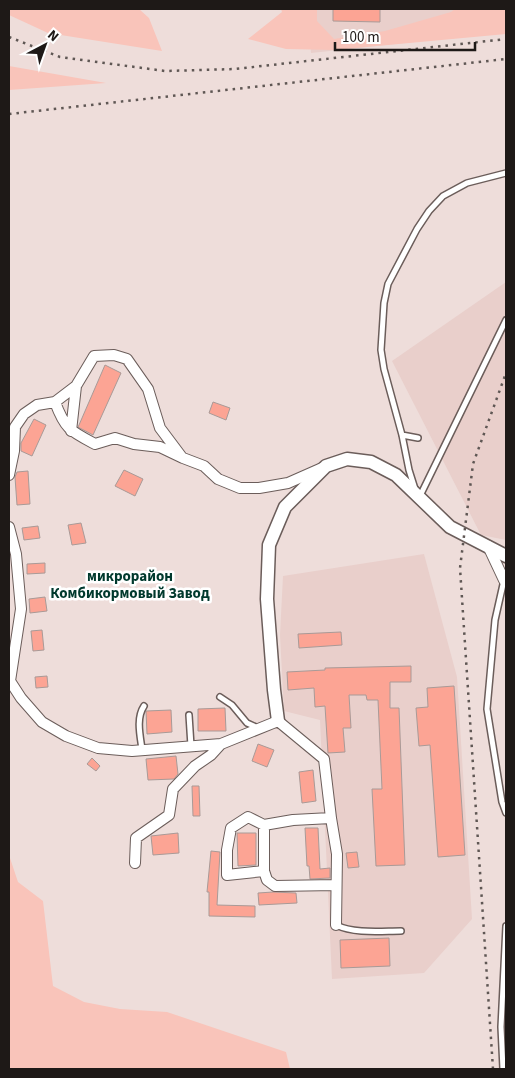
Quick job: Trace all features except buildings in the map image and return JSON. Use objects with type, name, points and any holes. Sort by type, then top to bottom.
[{"type":"street","points":[[9,474],[14,452],[15,427],[24,414],[37,405],[55,402],[76,386],[94,356],[114,355],[127,359],[148,389],[160,428],[183,458]]},
{"type":"street","points":[[71,431],[76,386]]},
{"type":"street","points":[[55,402],[60,417],[71,431],[95,444],[115,438],[134,444],[160,447],[204,466],[218,479],[240,488],[259,488],[288,482],[347,459],[371,462],[396,475],[450,527],[506,556]]},
{"type":"street","points":[[326,466],[285,507],[269,545],[267,599],[278,721],[324,758],[336,854],[336,925]]},
{"type":"street","points":[[9,527],[16,554],[21,608],[10,682],[42,722],[66,736],[98,748],[132,751],[221,744],[278,721]]},
{"type":"street","points":[[488,546],[505,580]]},
{"type":"street","points":[[134,863],[136,838],[169,815],[173,789],[195,766],[211,755],[221,744]]},
{"type":"street","points":[[264,871],[227,875],[227,850],[232,828],[248,817],[264,825],[293,820],[330,818]]},
{"type":"street","points":[[264,825],[264,871],[267,880],[275,886],[336,885]]},
{"type":"lane","points":[[419,498],[409,470],[381,350],[383,311],[388,284],[417,229],[442,196],[466,183],[506,173]]},
{"type":"lane","points":[[419,498],[506,320]]},
{"type":"lane","points":[[402,436],[418,438]]},
{"type":"lane","points":[[396,475],[409,470]]},
{"type":"lane","points":[[505,580],[495,620],[487,709],[502,802],[506,813]]},
{"type":"lane","points":[[220,697],[232,705],[247,723],[261,729]]},
{"type":"lane","points":[[142,749],[139,732],[140,712],[144,706]]},
{"type":"lane","points":[[189,715],[191,746]]},
{"type":"lane","points":[[336,925],[343,928],[370,931],[401,931]]},
{"type":"lane","points":[[503,1069],[501,1026],[506,926]]},
{"type":"shaded area","points":[[9,9],[139,9],[149,18],[162,51],[48,33],[9,15]]},
{"type":"shaded area","points":[[281,9],[317,9],[317,21],[334,39],[385,31],[451,12],[455,9],[506,9],[506,34],[334,50],[286,49],[248,39],[282,12]]},
{"type":"shaded area","points":[[308,9],[506,9],[479,35],[311,53]]},
{"type":"shaded area","points":[[9,66],[106,83],[9,90]]},
{"type":"shaded area","points":[[506,282],[506,540],[481,535],[392,361]]},
{"type":"shaded area","points":[[424,554],[457,677],[472,919],[424,973],[332,979],[320,720],[284,711],[280,635],[283,576]]},
{"type":"shaded area","points":[[9,855],[18,882],[43,901],[53,986],[84,1002],[120,1009],[167,1012],[286,1052],[290,1069],[9,1069]]},
{"type":"railway","points":[[9,37],[60,57],[165,71],[235,69],[506,39]]},
{"type":"railway","points":[[9,114],[506,59]]},
{"type":"railway","points":[[493,1069],[460,568],[473,464],[506,373]]},
{"type":"district","name":"микрорайон Комбикормовый Завод","points":[[130,584]]}]
